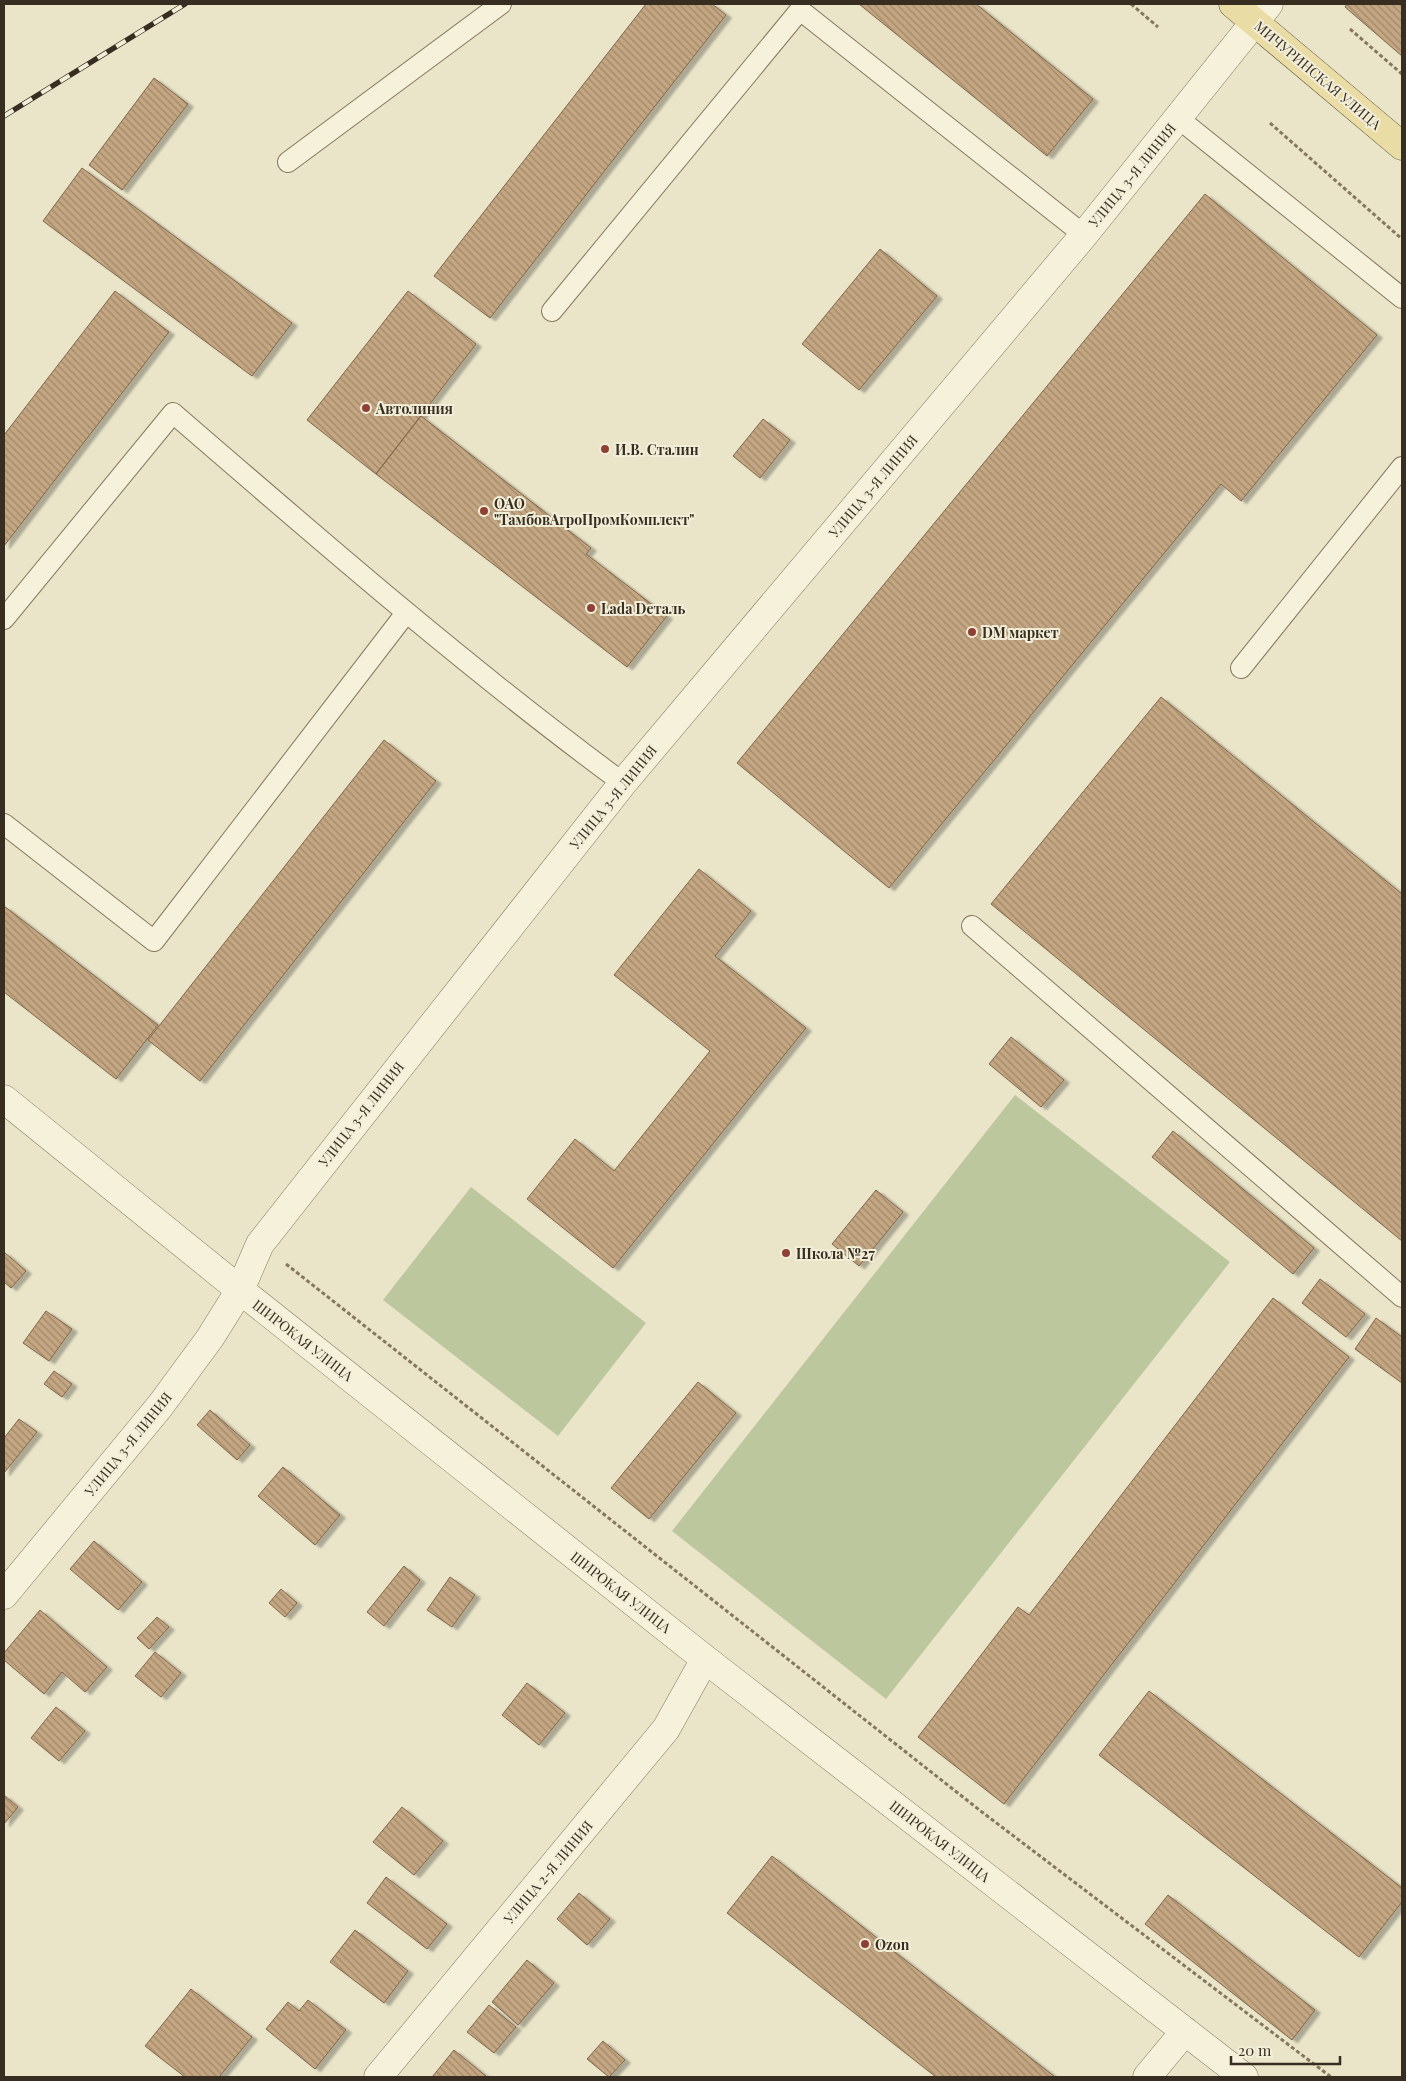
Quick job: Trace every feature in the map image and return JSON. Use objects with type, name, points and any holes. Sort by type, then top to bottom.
[{"type":"main road","name":"МИЧУРИНСКАЯ УЛИЦА","points":[[1233,4],[1262,13],[1402,146]]},
{"type":"street","name":"УЛИЦА 3-Я ЛИНИЯ","points":[[4,1595],[160,1406],[210,1338],[240,1290],[260,1244],[623,783],[1084,235],[1262,13]]},
{"type":"street","name":"ШИРОКАЯ УЛИЦА","points":[[4,1099],[240,1290],[705,1659],[1244,2077]]},
{"type":"street","name":"УЛИЦА 2-Я ЛИНИЯ","points":[[378,2077],[666,1729],[705,1659]]},
{"type":"street","points":[[1147,2077],[1185,2031]]},
{"type":"lane","points":[[288,162],[501,4]]},
{"type":"lane","points":[[552,311],[800,10],[1084,235]]},
{"type":"lane","points":[[1178,118],[1402,298]]},
{"type":"lane","points":[[4,619],[173,413],[406,613],[570,744],[623,783]]},
{"type":"lane","points":[[1241,668],[1402,467]]},
{"type":"lane","points":[[4,824],[154,941],[406,613]]},
{"type":"lane","points":[[972,926],[1402,1297]]},
{"type":"path","points":[[1131,4],[1158,27]]},
{"type":"path","points":[[1350,29],[1402,74]]},
{"type":"path","points":[[1270,123],[1402,239]]},
{"type":"path","points":[[260,1244],[974,1806],[1331,2077]]},
{"type":"green space","points":[[1015,1095],[1230,1262],[886,1699],[672,1531]]},
{"type":"green space","points":[[471,1187],[646,1323],[558,1436],[383,1300]]},
{"type":"building","points":[[646,4],[712,4],[726,15],[490,318],[434,276]]},
{"type":"building","points":[[859,4],[976,4],[1093,99],[1047,156]]},
{"type":"building","points":[[1347,4],[1402,4],[1402,56],[1345,7]]},
{"type":"building","points":[[154,78],[188,104],[122,190],[89,165]]},
{"type":"building","points":[[82,168],[292,323],[252,376],[43,221]]},
{"type":"building","name":"DM маркет","points":[[1205,194],[1377,335],[1241,501],[1221,484],[889,888],[737,763]]},
{"type":"building","points":[[880,249],[937,296],[859,390],[802,344]]},
{"type":"building","points":[[115,291],[169,332],[4,546],[4,435]]},
{"type":"building","points":[[408,291],[476,344],[376,474],[307,420]]},
{"type":"building","name":"ОАО \"ТамбовАгроПромКомплект\"","points":[[421,416],[591,548],[586,554],[667,616],[627,667],[376,474]]},
{"type":"building","points":[[763,419],[790,440],[760,478],[733,456]]},
{"type":"building","points":[[1161,697],[1402,894],[1402,1241],[991,904]]},
{"type":"building","points":[[384,740],[436,781],[200,1081],[148,1040]]},
{"type":"building","points":[[699,869],[751,911],[715,956],[806,1028],[613,1268],[527,1199],[575,1139],[614,1171],[710,1051],[614,975]]},
{"type":"building","points":[[4,906],[158,1025],[116,1079],[4,992]]},
{"type":"building","points":[[1011,1037],[1064,1080],[1041,1107],[989,1064]]},
{"type":"building","points":[[1173,1131],[1314,1248],[1293,1274],[1152,1157]]},
{"type":"building","points":[[876,1190],[903,1212],[859,1266],[832,1244]]},
{"type":"building","points":[[4,1252],[26,1271],[11,1288],[4,1282]]},
{"type":"building","points":[[1320,1279],[1365,1314],[1346,1337],[1302,1303]]},
{"type":"building","points":[[1273,1298],[1349,1357],[1004,1804],[918,1737],[1018,1607],[1029,1615]]},
{"type":"building","points":[[46,1311],[72,1329],[49,1361],[23,1343]]},
{"type":"building","points":[[1376,1318],[1402,1337],[1402,1383],[1355,1349]]},
{"type":"building","points":[[54,1371],[72,1384],[62,1397],[44,1384]]},
{"type":"building","points":[[698,1382],[736,1413],[649,1519],[611,1488]]},
{"type":"building","points":[[210,1410],[250,1445],[237,1460],[197,1425]]},
{"type":"building","points":[[19,1419],[37,1432],[4,1473],[4,1438]]},
{"type":"building","points":[[283,1467],[340,1515],[315,1545],[258,1496]]},
{"type":"building","points":[[94,1541],[142,1582],[118,1610],[70,1569]]},
{"type":"building","points":[[404,1566],[420,1580],[384,1626],[367,1612]]},
{"type":"building","points":[[450,1577],[475,1595],[452,1627],[427,1610]]},
{"type":"building","points":[[281,1589],[297,1603],[285,1617],[269,1603]]},
{"type":"building","points":[[40,1610],[107,1667],[85,1692],[62,1672],[44,1694],[4,1660],[4,1653]]},
{"type":"building","points":[[157,1617],[169,1627],[149,1649],[137,1638]]},
{"type":"building","points":[[155,1652],[181,1673],[161,1697],[135,1676]]},
{"type":"building","points":[[527,1683],[565,1713],[539,1745],[502,1715]]},
{"type":"building","points":[[1149,1691],[1402,1888],[1402,1902],[1359,1957],[1099,1755]]},
{"type":"building","points":[[56,1707],[85,1731],[59,1761],[31,1738]]},
{"type":"building","points":[[4,1795],[18,1807],[4,1824]]},
{"type":"building","points":[[402,1807],[443,1841],[414,1875],[373,1842]]},
{"type":"building","points":[[772,1856],[1055,2077],[936,2077],[727,1913]]},
{"type":"building","points":[[386,1877],[447,1924],[427,1949],[367,1903]]},
{"type":"building","points":[[579,1893],[610,1919],[587,1945],[557,1919]]},
{"type":"building","points":[[1168,1895],[1315,2010],[1292,2040],[1145,1924]]},
{"type":"building","points":[[355,1930],[408,1971],[384,2003],[330,1962]]},
{"type":"building","points":[[527,1960],[554,1983],[518,2025],[492,2002]]},
{"type":"building","points":[[191,1989],[252,2037],[219,2077],[185,2077],[145,2046]]},
{"type":"building","points":[[308,2000],[346,2030],[315,2069],[266,2029],[288,2002],[299,2011]]},
{"type":"building","points":[[489,2005],[516,2027],[494,2053],[467,2032]]},
{"type":"building","points":[[603,2041],[625,2060],[609,2077],[587,2059]]},
{"type":"building","points":[[454,2050],[487,2077],[432,2077]]},
{"type":"railway","points":[[4,116],[185,4]]},
{"type":"place","name":"Автолиния","points":[[366,408]]},
{"type":"place","name":"И.В. Сталин","points":[[605,449]]},
{"type":"place","name":"ОАО \"ТамбовАгроПромКомплект\"","points":[[484,511]]},
{"type":"place","name":"Lada Dеталь","points":[[591,608]]},
{"type":"place","name":"DM маркет","points":[[972,632]]},
{"type":"place","name":"Школа №27","points":[[786,1253]]},
{"type":"place","name":"Ozon","points":[[865,1944]]}]
